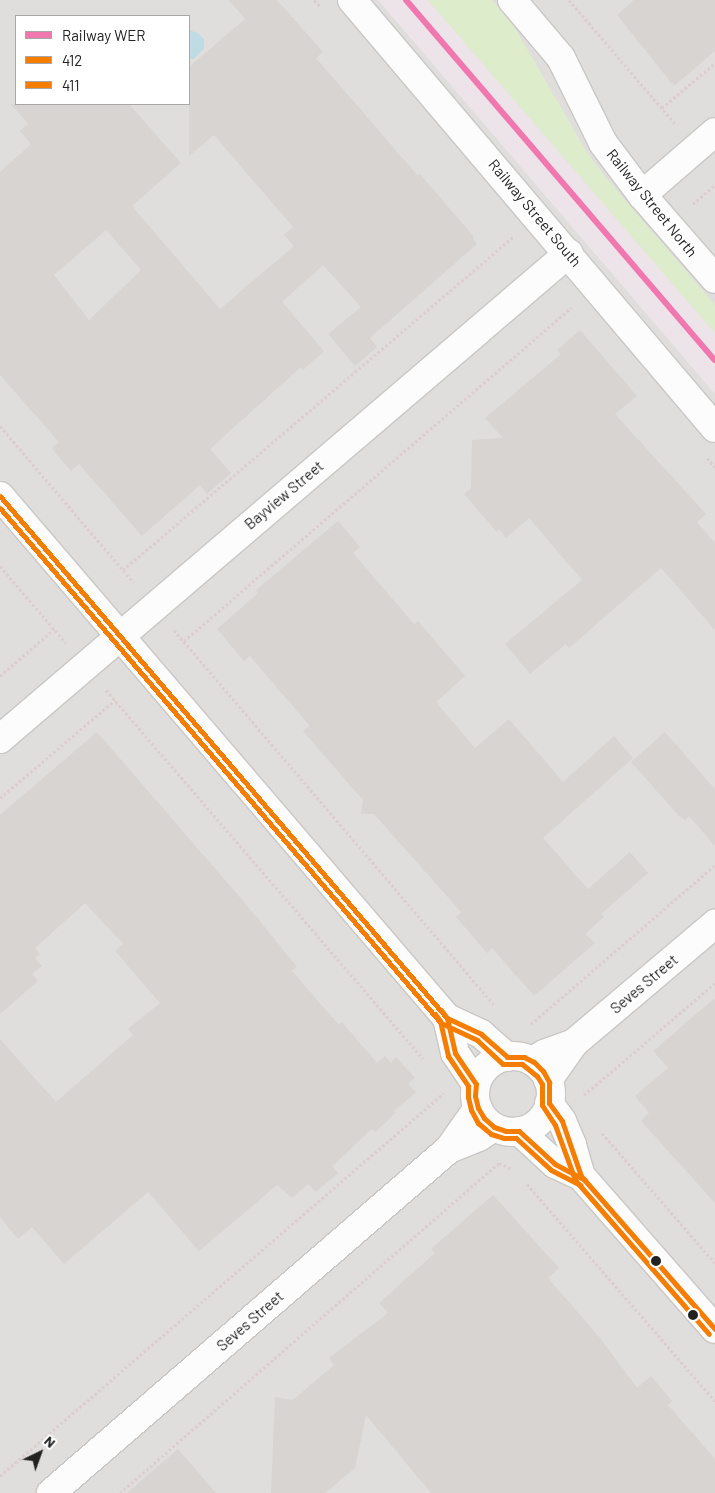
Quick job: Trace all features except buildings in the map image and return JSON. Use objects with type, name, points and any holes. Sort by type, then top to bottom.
[{"type":"street","name":"Railway Street South","points":[[352,0],[715,428]]},
{"type":"street","name":"Railway Street North","points":[[512,0],[561,58],[603,142],[642,195],[715,279]]},
{"type":"street","points":[[642,195],[706,140]]},
{"type":"street","name":"Bayview Street","points":[[0,739],[568,253]]},
{"type":"street","points":[[0,496],[447,1018],[481,1034],[534,1075],[562,1121],[572,1145],[581,1176]]},
{"type":"street","name":"Seves Street","points":[[492,1113],[531,1127],[542,1119],[534,1075],[544,1054],[574,1043],[715,924]]},
{"type":"street","points":[[447,1018],[455,1052],[492,1113],[555,1164],[581,1176],[715,1330]]},
{"type":"street","name":"Seves Street","points":[[52,1493],[449,1150],[479,1137],[492,1113],[481,1073],[489,1064],[500,1058],[534,1075]]},
{"type":"path","points":[[569,0],[662,108],[706,140]]},
{"type":"path","points":[[662,108],[715,63]]},
{"type":"path","points":[[693,204],[715,185]]},
{"type":"path","points":[[123,570],[516,234]]},
{"type":"path","points":[[184,641],[575,304]]},
{"type":"path","points":[[0,426],[499,1012]]},
{"type":"path","points":[[0,566],[425,1062]]},
{"type":"path","points":[[0,676],[54,629]]},
{"type":"path","points":[[0,798],[115,700]]},
{"type":"path","points":[[526,1028],[715,865]]},
{"type":"path","points":[[584,1103],[584,1095],[715,983]]},
{"type":"path","points":[[0,1476],[449,1089]]},
{"type":"path","points":[[597,1127],[715,1262]]},
{"type":"path","points":[[120,1493],[499,1163],[516,1171]]},
{"type":"path","points":[[523,1179],[715,1401]]},
{"type":"shaded area","points":[[0,0],[715,0],[715,1493],[0,1493]]},
{"type":"shaded area","points":[[378,0],[428,0],[715,333],[715,394]]},
{"type":"green space","points":[[428,0],[492,0],[514,26],[586,151],[607,179],[715,305],[715,333]]},
{"type":"water","points":[[190,30],[198,33],[204,39],[204,49],[194,59],[190,59]]},
{"type":"rail line","name":"WER","points":[[406,0],[715,360]]},
{"type":"transit line","name":"412","points":[[0,496],[447,1018],[481,1034],[507,1057],[524,1057],[534,1062],[543,1071],[549,1082],[549,1103],[562,1121],[581,1176],[715,1329]]},
{"type":"transit line","name":"411","points":[[0,508],[441,1023],[477,1040],[503,1064],[522,1064],[537,1076],[542,1084],[542,1105],[555,1125],[575,1180],[709,1334]]},
{"type":"transit line","name":"412","points":[[441,1010],[447,1018],[455,1053],[476,1084],[475,1096],[478,1108],[484,1118],[494,1127],[506,1131],[519,1131],[555,1164],[585,1180]]},
{"type":"transit line","name":"411","points":[[435,1014],[440,1021],[448,1056],[468,1086],[471,1110],[478,1123],[491,1134],[504,1138],[516,1138],[551,1170],[580,1185]]}]
